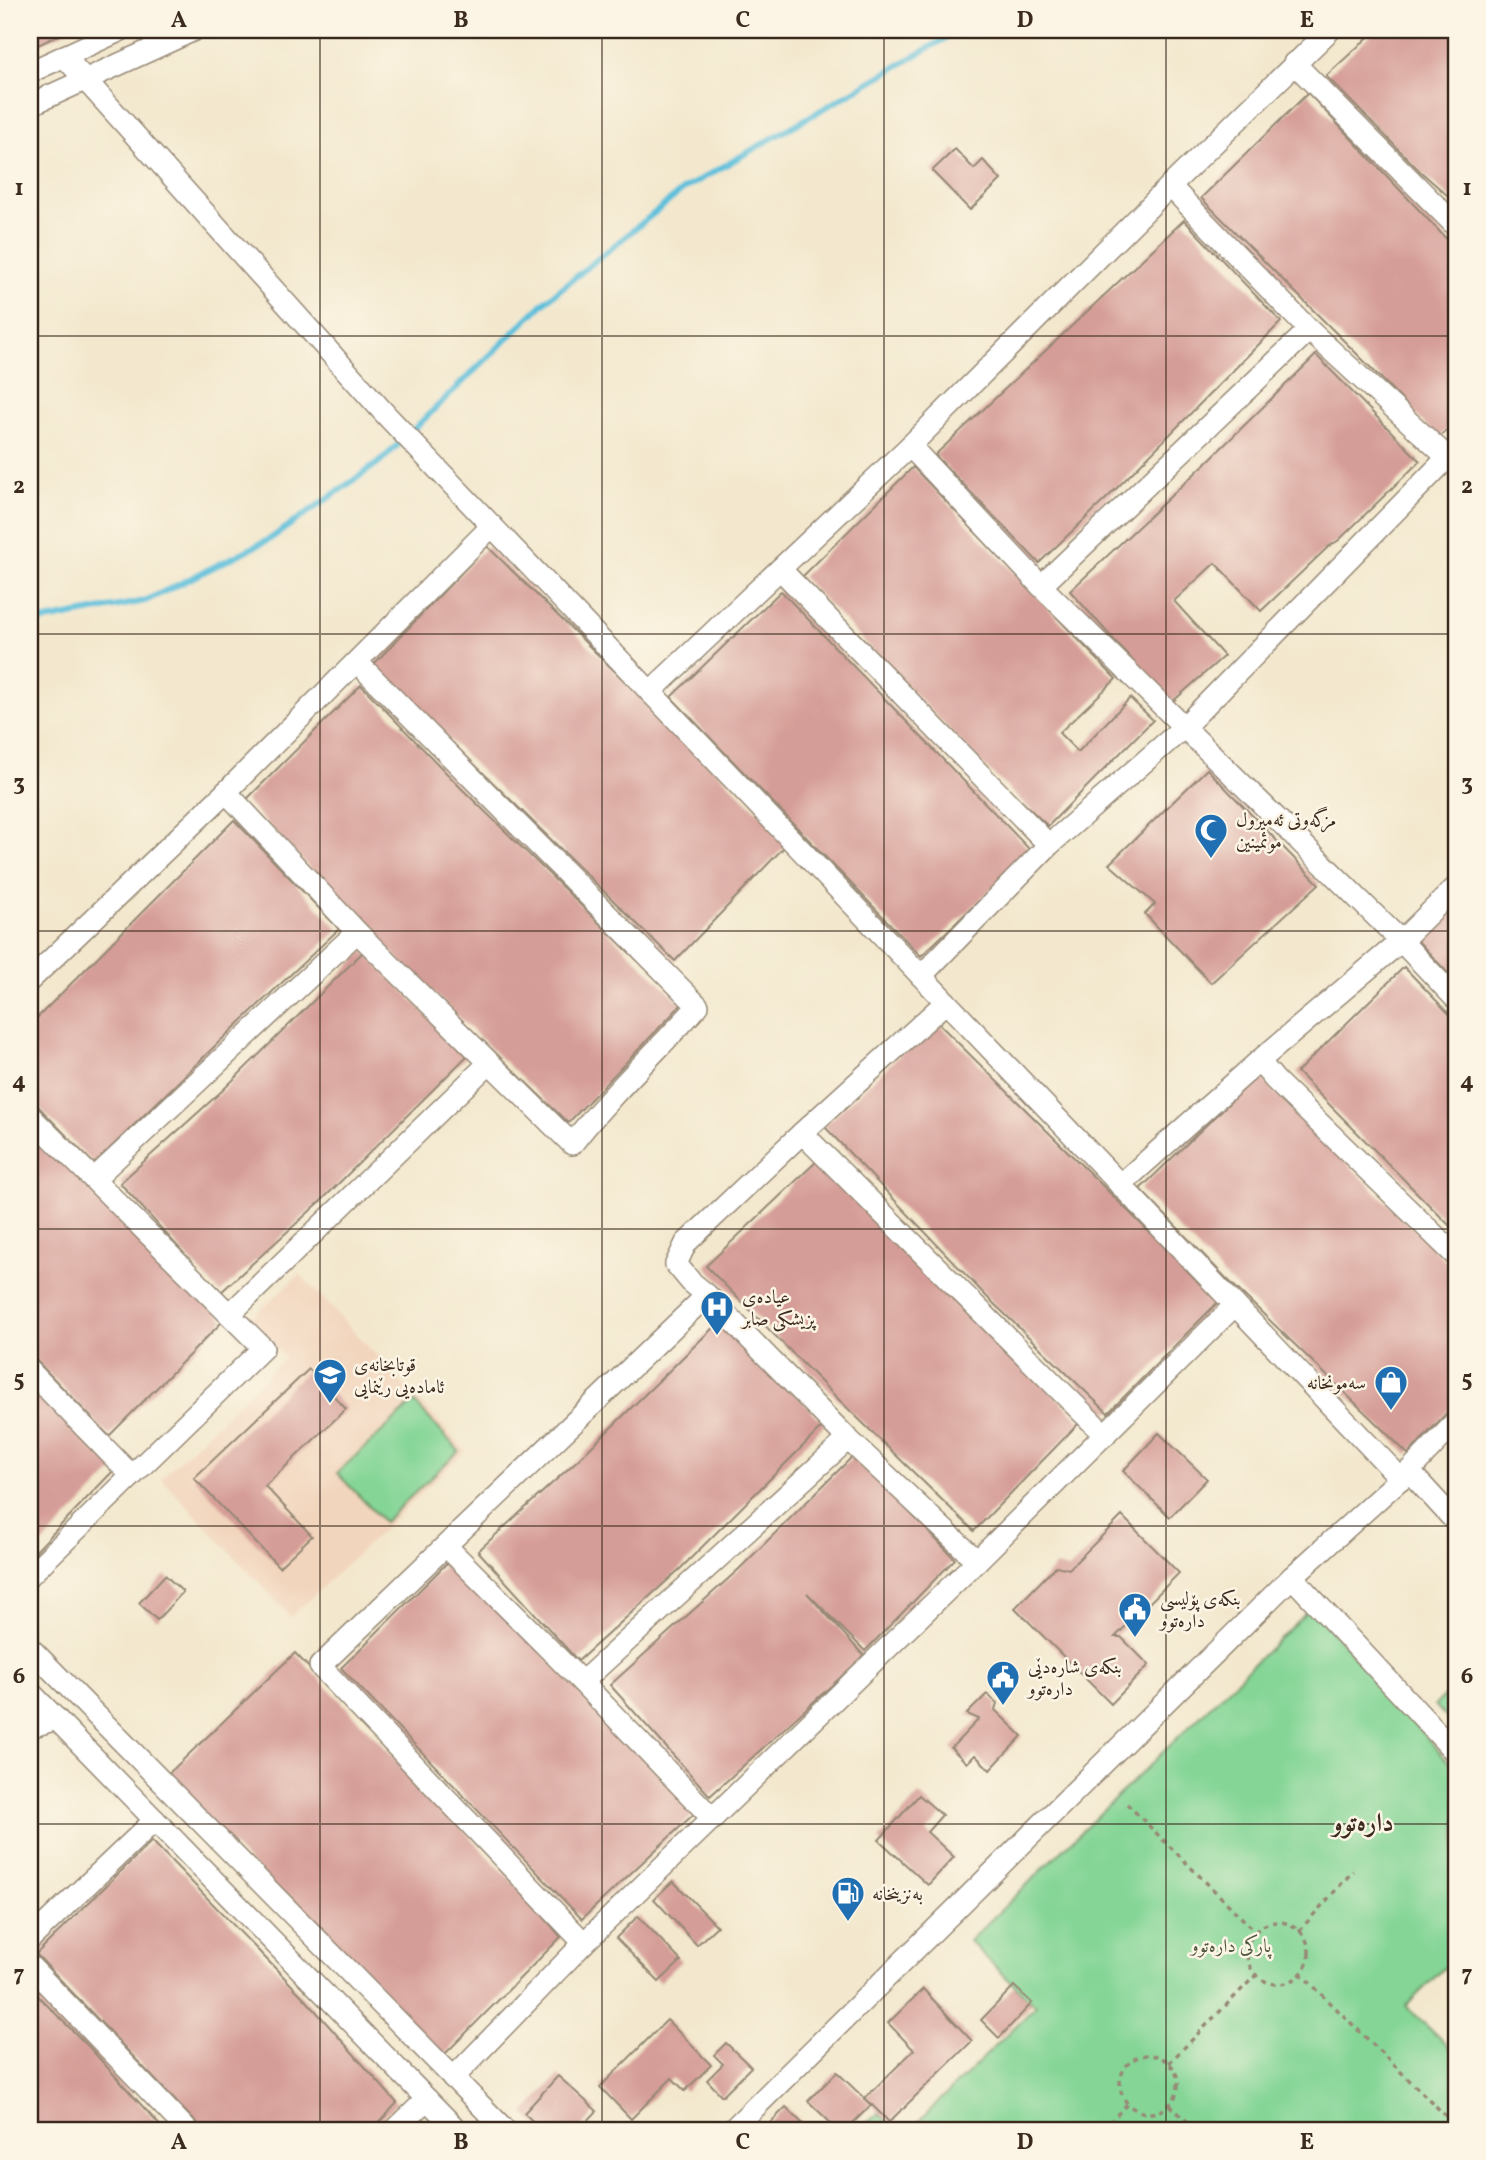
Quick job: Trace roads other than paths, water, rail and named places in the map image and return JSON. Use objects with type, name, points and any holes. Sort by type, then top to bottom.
[{"type":"street","points":[[30,72],[121,30]]},
{"type":"street","points":[[30,105],[194,30]]},
{"type":"street","points":[[650,692],[910,446],[1330,30]]},
{"type":"street","points":[[64,56],[387,416],[1235,1305],[1405,1475],[1456,1522]]},
{"type":"street","points":[[1294,63],[1456,226]]},
{"type":"street","points":[[921,976],[1049,845],[1183,728],[1452,453],[1308,330],[1170,186]]},
{"type":"street","points":[[1041,586],[1308,330]]},
{"type":"street","points":[[910,446],[1041,586],[1401,941],[1456,999]]},
{"type":"street","points":[[30,980],[358,663],[492,526]]},
{"type":"street","points":[[780,569],[1049,845]]},
{"type":"street","points":[[226,792],[357,932],[572,1144],[600,1108],[698,1006],[358,663]]},
{"type":"street","points":[[1120,1185],[1259,1061],[1401,941],[1456,887]]},
{"type":"street","points":[[94,1178],[357,932]]},
{"type":"street","points":[[946,1002],[686,1243],[676,1264],[849,1439],[977,1561]]},
{"type":"street","points":[[1259,1061],[1275,1080],[1456,1256]]},
{"type":"street","points":[[230,1314],[489,1063]]},
{"type":"street","points":[[30,1116],[262,1348],[30,1575]]},
{"type":"street","points":[[802,1133],[1105,1435]]},
{"type":"street","points":[[584,1943],[320,1666],[707,1294]]},
{"type":"street","points":[[453,2078],[584,1943],[977,1561],[1235,1305]]},
{"type":"street","points":[[30,1371],[132,1476]]},
{"type":"street","points":[[732,2130],[1292,1577],[1405,1475],[1456,1422]]},
{"type":"street","points":[[582,1682],[849,1439]]},
{"type":"street","points":[[446,1546],[582,1682],[713,1819]]},
{"type":"street","points":[[1292,1577],[1456,1753]]},
{"type":"street","points":[[30,1648],[505,2130]]},
{"type":"street","points":[[30,1692],[457,2130]]},
{"type":"street","points":[[30,1727],[57,1719]]},
{"type":"street","points":[[30,1939],[155,1820]]},
{"type":"street","points":[[30,1966],[187,2130]]},
{"type":"street","points":[[395,2130],[426,2099]]},
{"type":"waterway","points":[[30,623],[145,601],[270,539],[381,461],[547,300],[684,189],[960,30]]},
{"type":"place","name":"مزگەوتی ئەمیرول موئمینین","points":[[1211,860]]},
{"type":"place","name":"عیادەی پزیشکی صابر","points":[[717,1337]]},
{"type":"place","name":"قوتابخانەی ئامادەیی رێنمایی","points":[[330,1405]]},
{"type":"place","name":"سەمونخانە","points":[[1391,1412]]},
{"type":"place","name":"بنکەی پۆلیسی دارەتوو","points":[[1135,1639]]},
{"type":"place","name":"بنکەی شارەدێی دارەتوو","points":[[1003,1707]]},
{"type":"place","name":"بەنزینخانە","points":[[848,1923]]},
{"type":"district","name":"دارەتوو","points":[[1363,1822]]},
{"type":"park label","name":"پارکی دارەتوو","points":[[1231,1945]]}]
